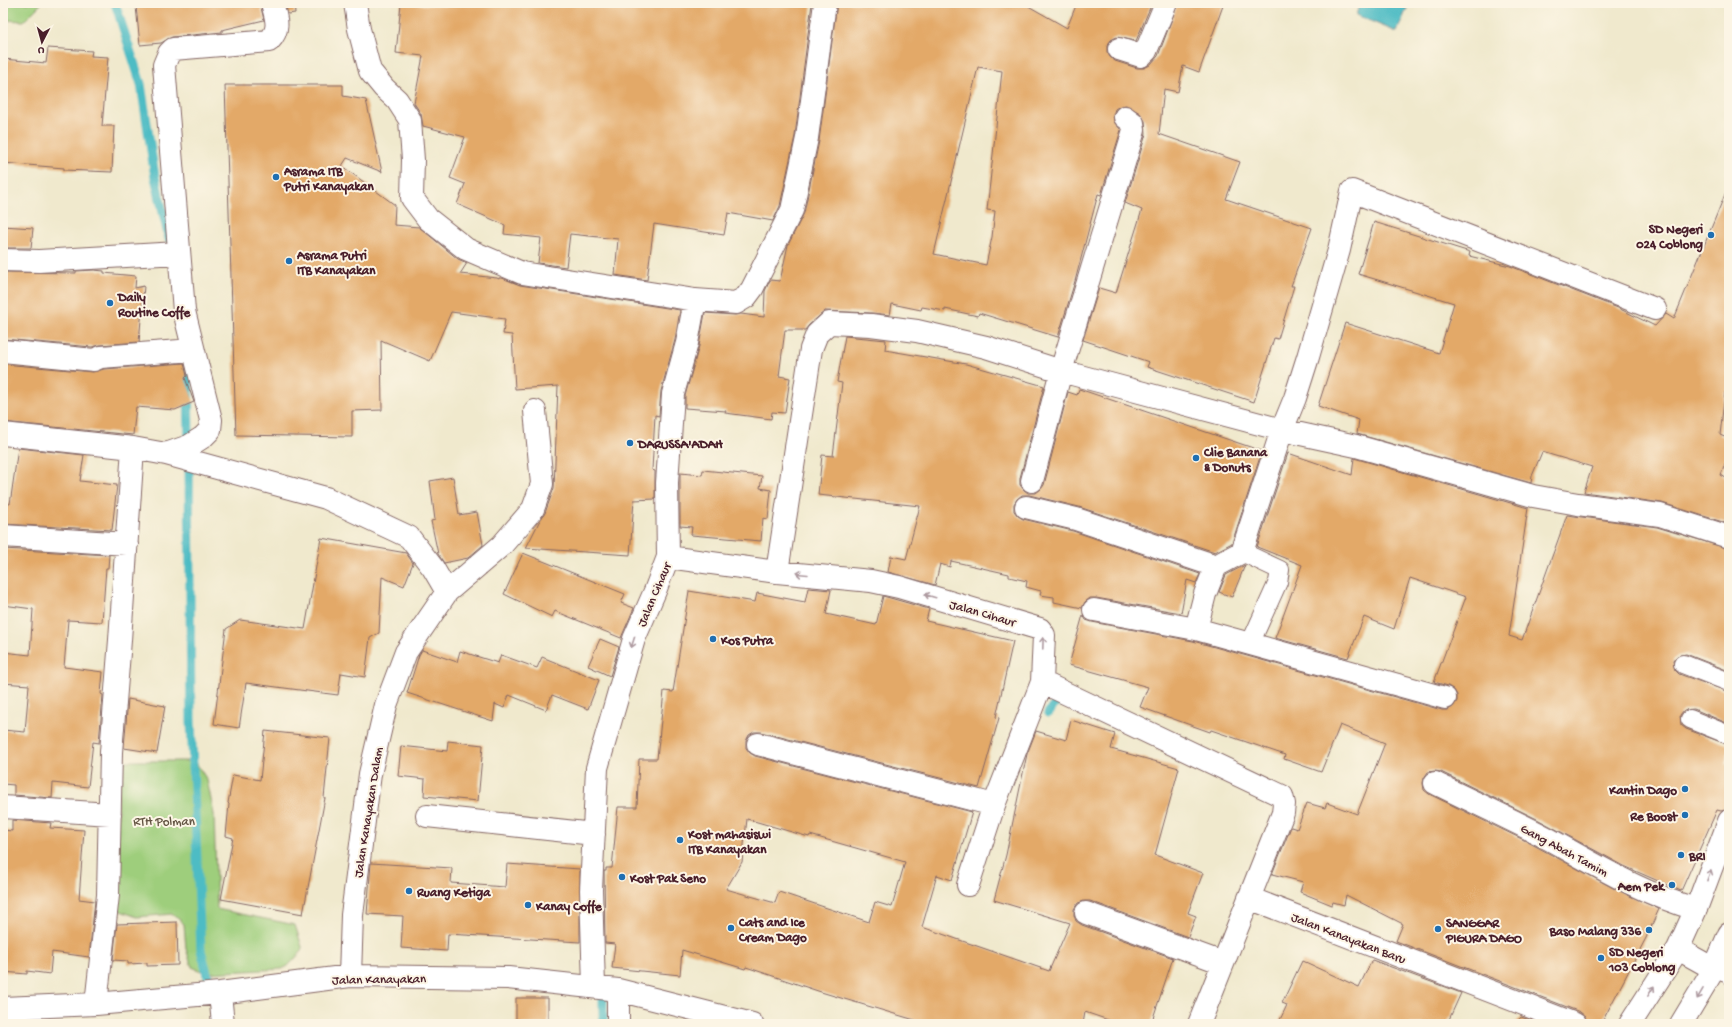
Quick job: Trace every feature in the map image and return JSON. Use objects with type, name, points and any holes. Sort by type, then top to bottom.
[{"type":"street","points":[[166,454],[189,446],[203,437],[210,430],[211,420],[184,311],[164,76],[165,59],[173,49],[269,41],[274,36],[278,24],[272,3]]},
{"type":"street","points":[[355,3],[359,30],[370,71],[384,88],[397,100],[410,120],[413,160],[412,198],[428,219],[466,249],[522,273],[695,300],[736,303],[746,297],[752,289],[792,210],[807,138],[825,3]]},
{"type":"street","points":[[1119,49],[1141,56],[1146,51],[1166,3]]},
{"type":"street","points":[[1032,481],[1061,371],[1134,130],[1133,123],[1125,117]]},
{"type":"street","points":[[1196,629],[1204,594],[1216,566],[1242,552],[1282,430],[1295,398],[1324,304],[1339,250],[1352,191],[1655,309]]},
{"type":"street","points":[[3,260],[39,261],[178,253]]},
{"type":"street","points":[[668,557],[667,482],[672,394],[687,343],[695,300]]},
{"type":"street","points":[[777,572],[811,349],[817,334],[829,323],[871,325],[916,331],[986,347],[1061,371],[1282,430],[1356,446],[1533,496],[1578,504],[1660,515],[1729,537]]},
{"type":"street","points":[[3,351],[94,360],[101,358],[194,350]]},
{"type":"street","name":"Jalan Kanayakan Dalam","points":[[350,976],[352,915],[370,774],[386,705],[406,652],[447,592],[502,544],[533,509],[542,484],[535,411]]},
{"type":"street","points":[[3,434],[133,448],[166,454],[326,498],[409,537],[433,568],[447,592]]},
{"type":"street","points":[[96,1004],[108,895],[111,752],[133,448]]},
{"type":"street","points":[[1026,507],[1076,519],[1216,566]]},
{"type":"street","points":[[3,536],[127,544]]},
{"type":"street","name":"Jalan Cihaur","points":[[594,986],[591,890],[597,768],[634,639],[668,557],[777,572],[871,581],[899,587],[1040,629],[1044,635],[1042,682],[994,805],[968,885]]},
{"type":"street","points":[[1094,610],[1196,629],[1445,698]]},
{"type":"street","points":[[1042,682],[1282,796],[1284,804],[1283,813],[1199,1024]]},
{"type":"street","points":[[758,744],[994,805]]},
{"type":"street","name":"Gang Abah Tamim","points":[[1435,783],[1541,836],[1628,882],[1680,904],[1696,909]]},
{"type":"street","points":[[3,808],[110,814]]},
{"type":"street","points":[[428,816],[594,834]]},
{"type":"street","points":[[1630,1024],[1678,949],[1696,909],[1729,821]]},
{"type":"street","name":"Jalan Kanayakan Baru","points":[[1249,898],[1575,1024]]},
{"type":"street","points":[[1086,913],[1223,963]]},
{"type":"street","points":[[1681,1024],[1722,971],[1729,934]]},
{"type":"street","points":[[1678,949],[1722,971]]},
{"type":"street","name":"Jalan Kanayakan","points":[[3,1008],[96,1004],[220,993],[350,976],[508,978],[594,986],[618,990],[752,1024]]},
{"type":"street","points":[[618,990],[618,1024]]},
{"type":"street","points":[[220,993],[223,1024]]},
{"type":"lane","points":[[1242,552],[1280,570],[1278,582],[1250,644]]},
{"type":"lane","points":[[1683,664],[1729,682]]},
{"type":"lane","points":[[1690,719],[1729,735]]},
{"type":"green space","points":[[3,3],[42,3],[24,21],[3,20]]},
{"type":"green space","name":"RTH Polman","points":[[120,761],[195,761],[207,780],[214,814],[217,909],[295,925],[303,950],[288,966],[282,969],[206,973],[192,967],[186,949],[184,924],[173,914],[137,917],[118,910],[116,862]]},
{"type":"water","points":[[1360,3],[1409,3],[1397,32],[1356,15]]},
{"type":"building","points":[[164,3],[260,3],[264,20],[222,30],[222,32],[172,37],[161,43],[140,45],[136,6]]},
{"type":"building","points":[[285,3],[294,3],[295,13],[288,14]]},
{"type":"building","points":[[447,3],[812,3],[795,136],[780,206],[773,221],[728,213],[724,235],[654,224],[647,280],[615,275],[618,239],[570,234],[566,267],[538,263],[541,238],[504,234],[505,225],[457,204],[465,184],[450,178],[465,137],[423,126],[421,114],[414,103],[423,56],[396,53],[401,4],[446,6]]},
{"type":"building","points":[[837,3],[1023,3],[1067,28],[1077,3],[1152,3],[1136,41],[1117,37],[1111,40],[1107,46],[1107,52],[1115,61],[1137,68],[1144,68],[1150,65],[1158,56],[1178,3],[1224,3],[1199,72],[1183,66],[1178,92],[1164,89],[1159,134],[1240,162],[1226,199],[1312,228],[1291,286],[1294,286],[1278,339],[1274,338],[1254,402],[1147,367],[1149,362],[1083,340],[1099,288],[1116,293],[1142,210],[1125,203],[1146,134],[1145,121],[1140,113],[1126,105],[1115,109],[1113,115],[1114,122],[1121,130],[1101,195],[1098,194],[1075,281],[1058,337],[979,313],[978,316],[945,309],[945,311],[922,307],[921,310],[892,304],[890,315],[825,311],[805,330],[785,330],[779,376],[790,378],[785,413],[772,412],[771,419],[725,413],[726,411],[685,408],[685,396],[699,346],[705,313],[741,314],[764,317],[765,291],[770,280],[780,281],[788,245],[804,213],[819,141]],"holes":[[[978,67],[1002,71],[987,210],[995,211],[992,237],[986,265],[934,254]]]},
{"type":"building","points":[[48,48],[92,51],[91,56],[108,57],[102,126],[114,126],[112,172],[64,170],[64,168],[3,163],[3,59],[46,63]]},
{"type":"building","points":[[225,85],[343,85],[343,96],[366,100],[382,172],[347,158],[342,166],[395,205],[394,225],[419,227],[458,259],[467,263],[460,274],[499,279],[502,278],[520,285],[680,310],[675,340],[661,391],[659,416],[655,415],[652,470],[655,471],[655,499],[634,500],[630,555],[526,548],[545,513],[554,488],[558,386],[515,389],[512,335],[503,334],[505,319],[451,312],[430,361],[381,340],[382,410],[352,411],[352,437],[236,435]]},
{"type":"building","points":[[1728,187],[1729,393],[1725,392],[1720,435],[1729,439],[1729,453],[1721,475],[1729,480],[1729,524],[1662,503],[1584,492],[1592,467],[1542,452],[1532,476],[1531,483],[1357,434],[1359,420],[1318,406],[1345,323],[1439,353],[1454,303],[1358,274],[1374,222],[1470,252],[1469,256],[1510,266],[1618,308],[1655,326],[1666,314],[1674,319]]},
{"type":"building","points":[[3,226],[33,228],[31,248],[3,248]]},
{"type":"building","points":[[76,271],[104,271],[104,273],[136,276],[135,288],[144,286],[139,342],[92,347],[3,339],[3,272],[76,273]]},
{"type":"building","points":[[845,336],[886,340],[885,350],[966,364],[1044,386],[1020,478],[1020,485],[1028,493],[1036,493],[1044,485],[1068,392],[1077,395],[1079,389],[1262,451],[1232,543],[1215,552],[1079,507],[1029,495],[1022,495],[1014,504],[1014,511],[1023,519],[1073,531],[1200,574],[1196,583],[1187,580],[1181,613],[1096,598],[1090,598],[1085,602],[1082,608],[1054,602],[1054,597],[1040,595],[1041,591],[1026,587],[1027,581],[1009,577],[1009,574],[951,561],[950,567],[940,564],[935,585],[888,572],[891,556],[906,559],[920,506],[818,495],[822,455],[833,456],[842,383],[837,382]]},
{"type":"building","points":[[184,363],[187,376],[185,378],[194,402],[175,410],[136,407],[133,435],[3,422],[3,364],[93,372],[104,369]]},
{"type":"building","points":[[18,448],[84,455],[80,481],[117,485],[112,530],[3,524],[3,503],[10,504]]},
{"type":"building","points":[[1288,453],[1352,475],[1354,458],[1528,508],[1509,636],[1522,640],[1567,515],[1657,527],[1729,549],[1729,671],[1686,654],[1677,656],[1673,661],[1675,670],[1679,674],[1729,692],[1729,724],[1694,709],[1684,710],[1680,715],[1681,725],[1686,729],[1729,745],[1729,751],[1725,763],[1729,765],[1729,809],[1721,811],[1717,810],[1681,891],[1624,866],[1537,819],[1441,772],[1428,772],[1424,778],[1424,790],[1429,794],[1526,841],[1613,888],[1659,909],[1646,938],[1601,1024],[1587,1024],[1585,1016],[1580,1012],[1396,941],[1403,924],[1346,895],[1344,905],[1333,902],[1332,905],[1300,892],[1303,882],[1272,874],[1291,827],[1297,829],[1307,803],[1325,808],[1327,803],[1357,814],[1385,743],[1340,725],[1321,772],[1284,759],[1285,755],[1211,730],[1210,732],[1140,707],[1148,687],[1069,665],[1083,615],[1086,620],[1092,622],[1193,641],[1442,710],[1448,710],[1453,707],[1457,701],[1457,695],[1454,690],[1448,686],[1434,682],[1466,597],[1410,578],[1394,629],[1364,617],[1348,658],[1275,638],[1302,565],[1257,547]]},
{"type":"building","points":[[703,470],[762,476],[760,488],[771,490],[768,519],[763,518],[761,541],[691,535],[692,527],[680,526],[680,473],[702,475]]},
{"type":"building","points":[[453,477],[459,515],[477,512],[483,545],[468,558],[444,563],[438,554],[431,521],[435,520],[430,481]]},
{"type":"building","points":[[321,538],[406,553],[413,563],[404,586],[382,577],[379,633],[370,638],[365,677],[341,673],[338,695],[246,683],[239,728],[214,724],[226,629],[240,620],[305,629]]},
{"type":"building","points":[[3,549],[109,555],[108,568],[106,568],[102,622],[68,620],[64,667],[103,672],[101,694],[103,695],[99,743],[93,742],[88,787],[53,783],[52,798],[14,795],[14,785],[3,784],[3,730],[25,732],[29,685],[3,683],[3,652],[30,655],[33,609],[3,605]]},
{"type":"building","points":[[523,553],[625,594],[621,603],[634,608],[621,638],[555,611],[552,617],[504,594]]},
{"type":"building","points":[[1245,565],[1232,597],[1219,592],[1226,575]]},
{"type":"building","points":[[808,588],[831,590],[826,614],[876,625],[883,596],[929,609],[926,621],[1013,641],[996,717],[999,718],[979,788],[761,732],[754,732],[749,735],[746,741],[746,748],[755,756],[972,812],[952,880],[937,875],[922,927],[1049,971],[1070,923],[994,900],[1006,855],[1027,754],[1036,731],[1066,740],[1071,720],[1115,734],[1111,749],[1179,768],[1155,855],[1203,873],[1188,913],[1196,916],[1188,937],[1090,901],[1078,903],[1074,909],[1076,921],[1082,925],[1173,958],[1151,1024],[1120,1024],[1085,1012],[1083,1024],[928,1024],[821,992],[746,967],[745,969],[682,950],[680,975],[612,968],[615,944],[605,943],[604,871],[606,871],[606,868],[612,868],[618,807],[637,807],[639,759],[657,759],[664,691],[673,692],[689,591],[755,602],[757,593],[805,602]],"holes":[[[747,819],[809,837],[810,835],[905,862],[892,907],[875,902],[869,922],[779,892],[775,903],[726,889],[742,862]]]},
{"type":"building","points":[[600,639],[619,647],[610,676],[588,666]]},
{"type":"building","points":[[422,650],[457,662],[460,651],[498,663],[501,655],[537,668],[542,657],[599,680],[588,709],[552,695],[546,710],[509,695],[504,708],[495,704],[493,721],[407,693]]},
{"type":"building","points":[[128,699],[165,706],[157,753],[124,748]]},
{"type":"building","points":[[265,731],[330,738],[325,798],[303,914],[221,899],[233,838],[226,836],[228,803],[233,775],[260,780]]},
{"type":"building","points":[[448,741],[483,745],[478,801],[424,796],[425,779],[398,776],[401,746],[447,751]]},
{"type":"building","points":[[12,820],[51,823],[50,828],[84,830],[79,899],[95,901],[89,957],[52,952],[50,974],[27,971],[27,974],[3,972],[3,830],[12,831]]},
{"type":"building","points":[[371,863],[452,868],[451,883],[505,887],[507,864],[580,869],[580,942],[448,934],[447,951],[401,948],[403,916],[367,914]]},
{"type":"building","points":[[177,922],[178,965],[147,966],[147,963],[128,964],[128,961],[113,960],[117,924]]},
{"type":"building","points":[[1372,960],[1461,993],[1447,1024],[1278,1024],[1287,1005],[1282,1003],[1302,961],[1359,987]]},
{"type":"building","points":[[516,998],[548,998],[548,1024],[516,1024]]},
{"type":"building","points":[[1521,1017],[1540,1024],[1515,1024]]},
{"type":"waterway","points":[[115,3],[141,84],[155,177],[169,239]]},
{"type":"waterway","points":[[188,361],[189,445]]},
{"type":"waterway","points":[[189,459],[191,721],[201,950],[213,995]]},
{"type":"waterway","points":[[1048,713],[1057,703],[1062,702],[1070,704]]},
{"type":"waterway","points":[[603,999],[603,1024]]},
{"type":"place","name":"Asrama ITB Putri Kanayakan","points":[[276,177]]},
{"type":"place","name":"SD Negeri 024 Coblong","points":[[1711,235]]},
{"type":"place","name":"Asrama Putri ITB Kanayakan","points":[[289,261]]},
{"type":"place","name":"Daily Routine Coffe","points":[[110,303]]},
{"type":"place","name":"DARUSSA'ADAH","points":[[630,443]]},
{"type":"place","name":"Clie Banana & Donuts","points":[[1196,458]]},
{"type":"place","name":"Kos Putra","points":[[713,639]]},
{"type":"place","name":"Kantin Dago","points":[[1685,789]]},
{"type":"place","name":"Re Boost","points":[[1685,815]]},
{"type":"place","name":"Kost mahasiswi ITB Kanayakan","points":[[680,840]]},
{"type":"place","name":"BRI","points":[[1681,855]]},
{"type":"place","name":"Kost Pak Seno","points":[[622,877]]},
{"type":"place","name":"Aem Pek","points":[[1672,885]]},
{"type":"place","name":"Ruang Ketiga","points":[[409,891]]},
{"type":"place","name":"Kanay Coffe","points":[[528,905]]},
{"type":"place","name":"Cats and Ice Cream Dago","points":[[731,928]]},
{"type":"place","name":"SANGGAR PIGURA DAGO","points":[[1438,929]]},
{"type":"place","name":"Baso Malang 336","points":[[1649,930]]},
{"type":"place","name":"SD Negeri 103 Coblong","points":[[1601,958]]}]
